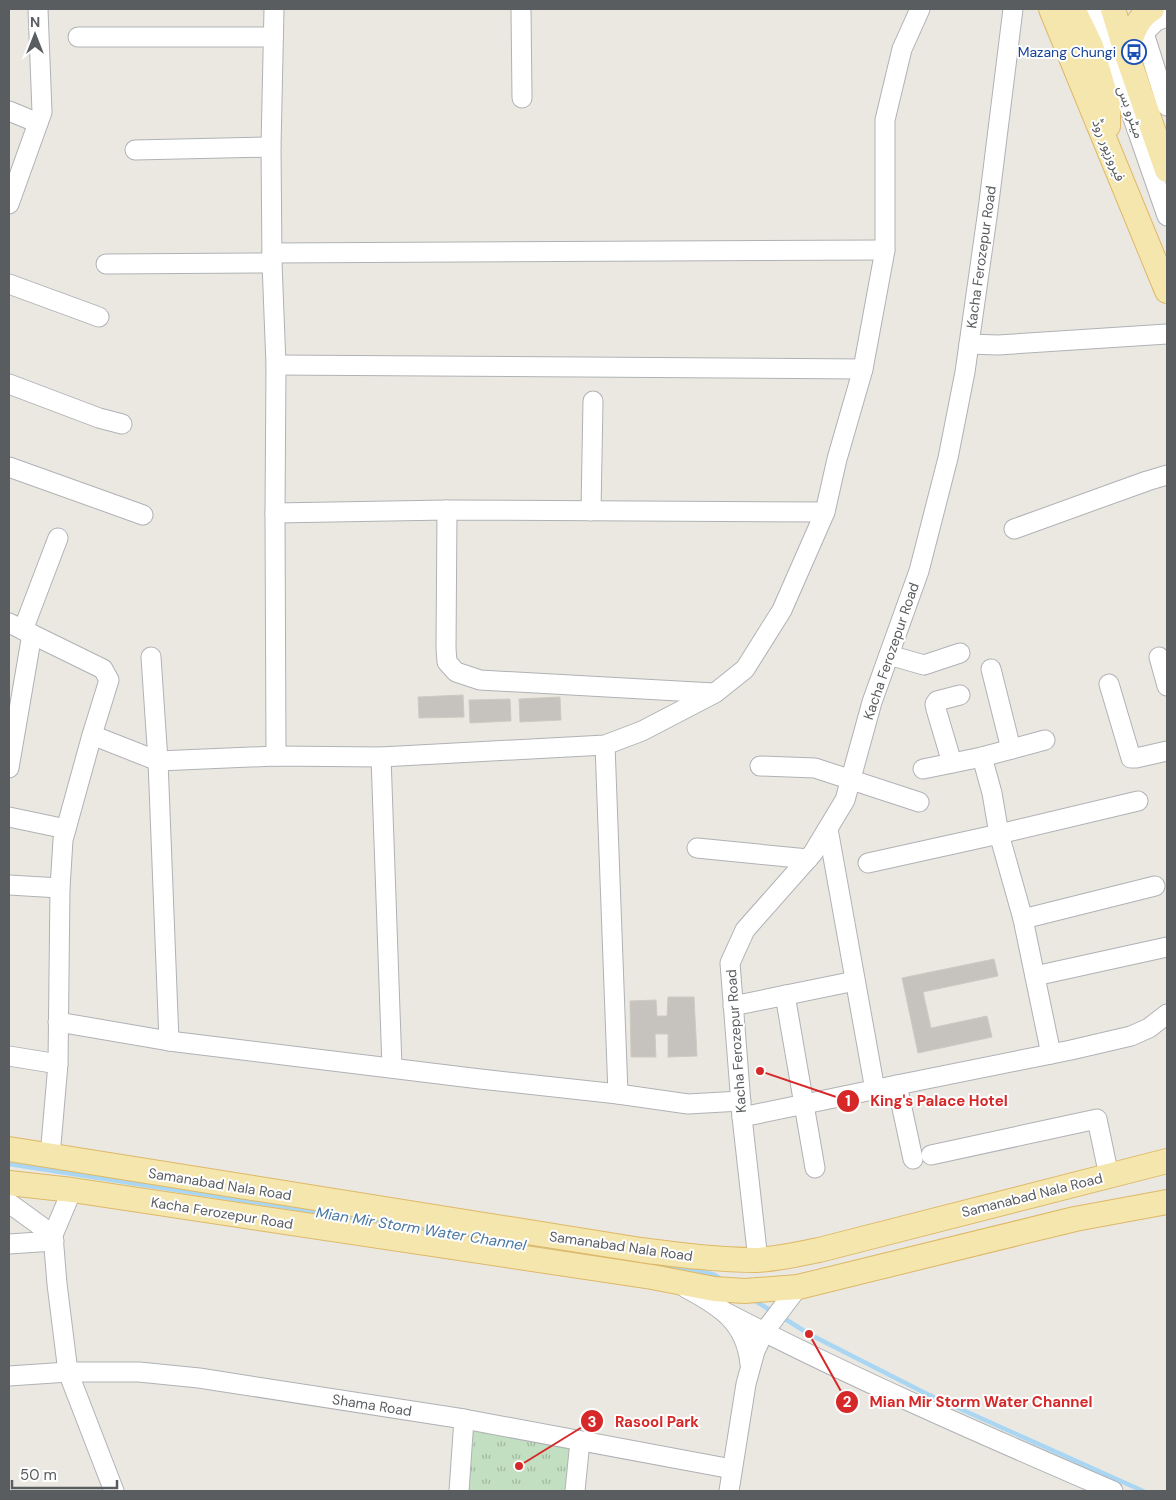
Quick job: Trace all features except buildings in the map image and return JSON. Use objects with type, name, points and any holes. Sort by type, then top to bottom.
[{"type":"main road","name":"فیروزپور روڈ","points":[[1051,9],[1167,291]]},
{"type":"main road","points":[[1073,9],[1090,46],[1108,106],[1109,150]]},
{"type":"main road","points":[[1113,9],[1167,170]]},
{"type":"main road","points":[[1126,52],[1140,19],[1152,9]]},
{"type":"main road","name":"Samanabad Nala Road","points":[[9,1149],[640,1250],[690,1257],[758,1260],[819,1250],[1167,1161]]},
{"type":"main road","name":"Kacha Ferozepur Road","points":[[9,1183],[72,1190],[652,1277],[714,1289],[745,1291],[798,1287],[1075,1219],[1167,1202]]},
{"type":"main road","points":[[1075,1219],[1107,1205],[1167,1187]]},
{"type":"street","points":[[10,198],[42,112],[38,9]]},
{"type":"street","points":[[274,9],[271,147],[272,258],[276,365],[276,756]]},
{"type":"street","points":[[521,9],[522,98]]},
{"type":"street","points":[[92,735],[158,761],[276,756],[381,757],[605,745],[642,731],[715,693],[745,669],[782,610],[825,512],[837,459],[863,368],[885,250],[885,120],[902,49],[920,9]]},
{"type":"street","name":"Kacha Ferozepur Road","points":[[758,1260],[742,1109],[730,963],[745,930],[813,853],[845,800],[872,702],[919,571],[946,467],[965,372],[988,210],[1013,9]]},
{"type":"street","name":"میٹرو بس","points":[[1095,9],[1167,216]]},
{"type":"street","points":[[1167,17],[1156,21],[1144,33],[1167,106]]},
{"type":"street","points":[[78,37],[273,37]]},
{"type":"street","points":[[9,111],[38,124]]},
{"type":"street","points":[[135,150],[271,147]]},
{"type":"street","points":[[106,264],[272,258],[885,250]]},
{"type":"street","points":[[9,284],[98,317]]},
{"type":"street","points":[[969,344],[998,345],[1167,334]]},
{"type":"street","points":[[276,365],[863,368]]},
{"type":"street","points":[[9,384],[98,418],[122,424]]},
{"type":"street","points":[[591,511],[593,400]]},
{"type":"street","points":[[9,467],[143,515]]},
{"type":"street","points":[[1014,529],[1167,475]]},
{"type":"street","points":[[275,513],[447,510],[825,512]]},
{"type":"street","points":[[447,510],[446,648],[447,662],[456,672],[480,680],[715,693]]},
{"type":"street","points":[[9,768],[21,629],[58,538]]},
{"type":"street","points":[[21,629],[103,669],[109,680],[63,840],[60,888],[58,1064],[50,1156]]},
{"type":"street","points":[[889,655],[924,664],[960,653]]},
{"type":"street","points":[[151,657],[158,761],[169,1041]]},
{"type":"street","points":[[1159,657],[1167,686]]},
{"type":"street","points":[[991,669],[1011,749]]},
{"type":"street","points":[[1109,684],[1130,758],[1167,751]]},
{"type":"street","points":[[952,763],[936,704],[937,702],[960,695]]},
{"type":"street","points":[[924,769],[982,757],[1045,740]]},
{"type":"street","points":[[605,745],[618,1094]]},
{"type":"street","points":[[381,757],[392,1067]]},
{"type":"street","points":[[982,757],[992,793],[999,834],[1023,919],[1051,1054]]},
{"type":"street","points":[[760,766],[815,768],[919,802]]},
{"type":"street","points":[[868,863],[1138,801]]},
{"type":"street","points":[[9,817],[66,829]]},
{"type":"street","points":[[828,829],[875,1090]]},
{"type":"street","points":[[697,848],[808,859]]},
{"type":"street","points":[[9,885],[60,888]]},
{"type":"street","points":[[1023,919],[1155,886]]},
{"type":"street","points":[[1035,976],[1167,946]]},
{"type":"street","points":[[733,1006],[855,981]]},
{"type":"street","points":[[785,995],[815,1168]]},
{"type":"street","points":[[58,1022],[169,1041],[742,1109],[805,1104],[1051,1054],[1131,1036],[1149,1028],[1167,1014]]},
{"type":"street","points":[[9,1056],[58,1064]]},
{"type":"street","points":[[897,1085],[922,1157],[1096,1119],[1109,1176]]},
{"type":"street","points":[[72,1190],[54,1238],[68,1372],[114,1491]]},
{"type":"street","points":[[9,1203],[54,1238]]},
{"type":"street","points":[[9,1244],[54,1238]]},
{"type":"street","points":[[676,1282],[715,1304],[741,1330],[749,1351],[750,1365]]},
{"type":"street","points":[[729,1491],[750,1365],[755,1350],[764,1332],[798,1287]]},
{"type":"street","points":[[723,1311],[963,1426],[1112,1491]]},
{"type":"street","name":"Shama Road","points":[[9,1376],[68,1372],[139,1372],[199,1378],[464,1419],[732,1469]]},
{"type":"street","points":[[459,1491],[464,1419]]},
{"type":"street","points":[[575,1491],[580,1441]]},
{"type":"green space","points":[[464,1419],[580,1441],[575,1491],[459,1491]]},
{"type":"waterway","name":"Mian Mir Storm Water Channel","points":[[9,1164],[704,1272],[715,1275],[722,1280]]},
{"type":"waterway","name":"Mian Mir Storm Water Channel","points":[[754,1300],[773,1312]]},
{"type":"waterway","name":"Mian Mir Storm Water Channel","points":[[782,1317],[809,1334],[927,1394],[1143,1491]]},
{"type":"place","name":"Mazang Chungi","points":[[1134,52]]},
{"type":"place","name":"King's Palace Hotel","points":[[760,1071]]},
{"type":"place","name":"Mian Mir Storm Water Channel","points":[[809,1334]]},
{"type":"place","name":"Rasool Park","points":[[519,1466]]}]
